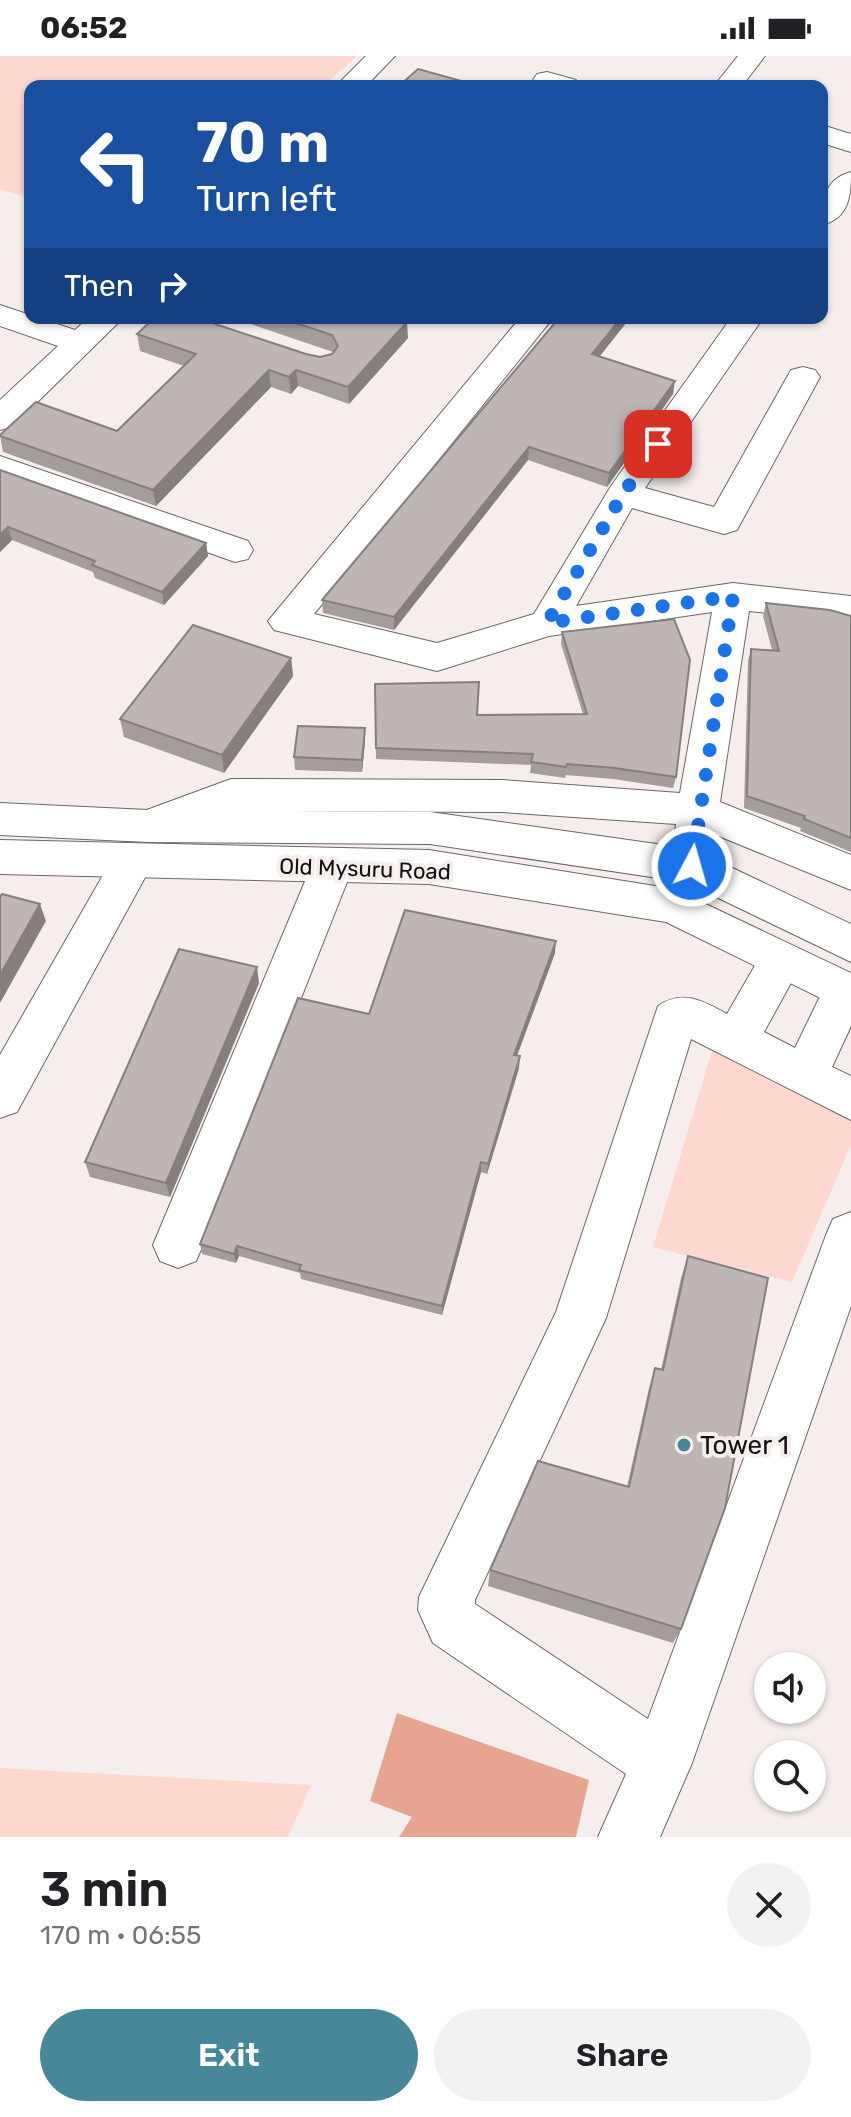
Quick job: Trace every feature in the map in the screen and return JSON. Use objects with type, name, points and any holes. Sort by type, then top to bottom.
[{"type":"street","points":[[356,80],[382,56]]},
{"type":"street","points":[[733,80],[752,56]]},
{"type":"street","points":[[828,136],[851,143]]},
{"type":"street","points":[[828,209],[851,181]]},
{"type":"street","points":[[0,315],[24,323]]},
{"type":"street","points":[[26,324],[80,343]]},
{"type":"street","points":[[0,419],[101,324]]},
{"type":"street","points":[[532,324],[287,621],[437,657],[547,623],[733,596],[851,609]]},
{"type":"street","points":[[547,623],[623,494],[743,324]]},
{"type":"street","points":[[623,494],[724,522],[803,377]]},
{"type":"street","points":[[0,467],[235,550]]},
{"type":"street","points":[[692,866],[698,810],[733,596]]},
{"type":"street","points":[[0,1098],[140,844],[231,795],[502,796],[698,810],[851,873]]},
{"type":"street","name":"Old Mysuru Road","points":[[0,819],[140,844],[332,867],[429,867],[674,906],[848,993]]},
{"type":"street","name":"Old Mysuru Road","points":[[0,857],[140,844],[430,828],[692,866],[848,935]]},
{"type":"street","points":[[178,1245],[332,867]]},
{"type":"street","points":[[736,1040],[781,961]]},
{"type":"street","points":[[805,1075],[848,993]]},
{"type":"street","points":[[662,1763],[453,1623],[446,1610],[452,1581],[580,1318],[674,1020],[681,1015],[689,1016],[851,1099]]},
{"type":"street","points":[[629,1837],[662,1763],[851,1235]]},
{"type":"shaded area","points":[[0,56],[357,56],[330,80],[24,80],[24,196],[0,189]]},
{"type":"shaded area","points":[[714,1044],[851,1116],[851,1145],[792,1282],[653,1247]]},
{"type":"shaded area","points":[[397,1713],[589,1780],[576,1837],[399,1837],[412,1817],[370,1801]]},
{"type":"shaded area","points":[[0,1768],[311,1785],[288,1837],[0,1837]]},
{"type":"building","points":[[418,69],[457,80],[406,80]]},
{"type":"building","points":[[148,324],[215,324],[320,357],[332,354],[338,346],[332,335],[299,324],[405,324],[348,387],[296,370],[289,377],[269,370],[153,490],[0,436],[36,402],[117,431],[196,354],[137,334]]},
{"type":"building","points":[[554,324],[616,324],[592,354],[675,381],[609,473],[529,447],[394,617],[322,600]]},
{"type":"building","points":[[0,470],[206,543],[162,592],[92,565],[95,561],[8,527],[0,535]]},
{"type":"building","points":[[766,603],[830,610],[851,616],[851,838],[804,819],[805,816],[747,796],[751,649],[779,651]]},
{"type":"building","points":[[674,619],[690,660],[676,777],[615,768],[567,764],[566,767],[531,762],[533,754],[376,748],[375,684],[479,682],[477,715],[587,714],[562,632]]},
{"type":"building","points":[[193,625],[291,658],[222,755],[120,719]]},
{"type":"building","points":[[298,726],[365,728],[362,760],[294,757]]},
{"type":"building","points":[[2,894],[40,904],[0,975],[0,897]]},
{"type":"building","points":[[405,910],[556,941],[514,1055],[520,1056],[488,1164],[481,1162],[442,1306],[299,1270],[301,1265],[237,1246],[234,1254],[200,1244],[298,998],[369,1014]]},
{"type":"building","points":[[179,949],[257,967],[166,1183],[85,1162]]},
{"type":"building","name":"Tower 1","points":[[688,1256],[768,1278],[725,1508],[681,1629],[490,1570],[538,1461],[629,1487],[655,1368],[663,1370]]},
{"type":"place","name":"Tower 1","points":[[684,1445]]},
{"type":"route","points":[[658,444],[623,494],[547,623],[733,596],[698,810],[692,866]]}]
